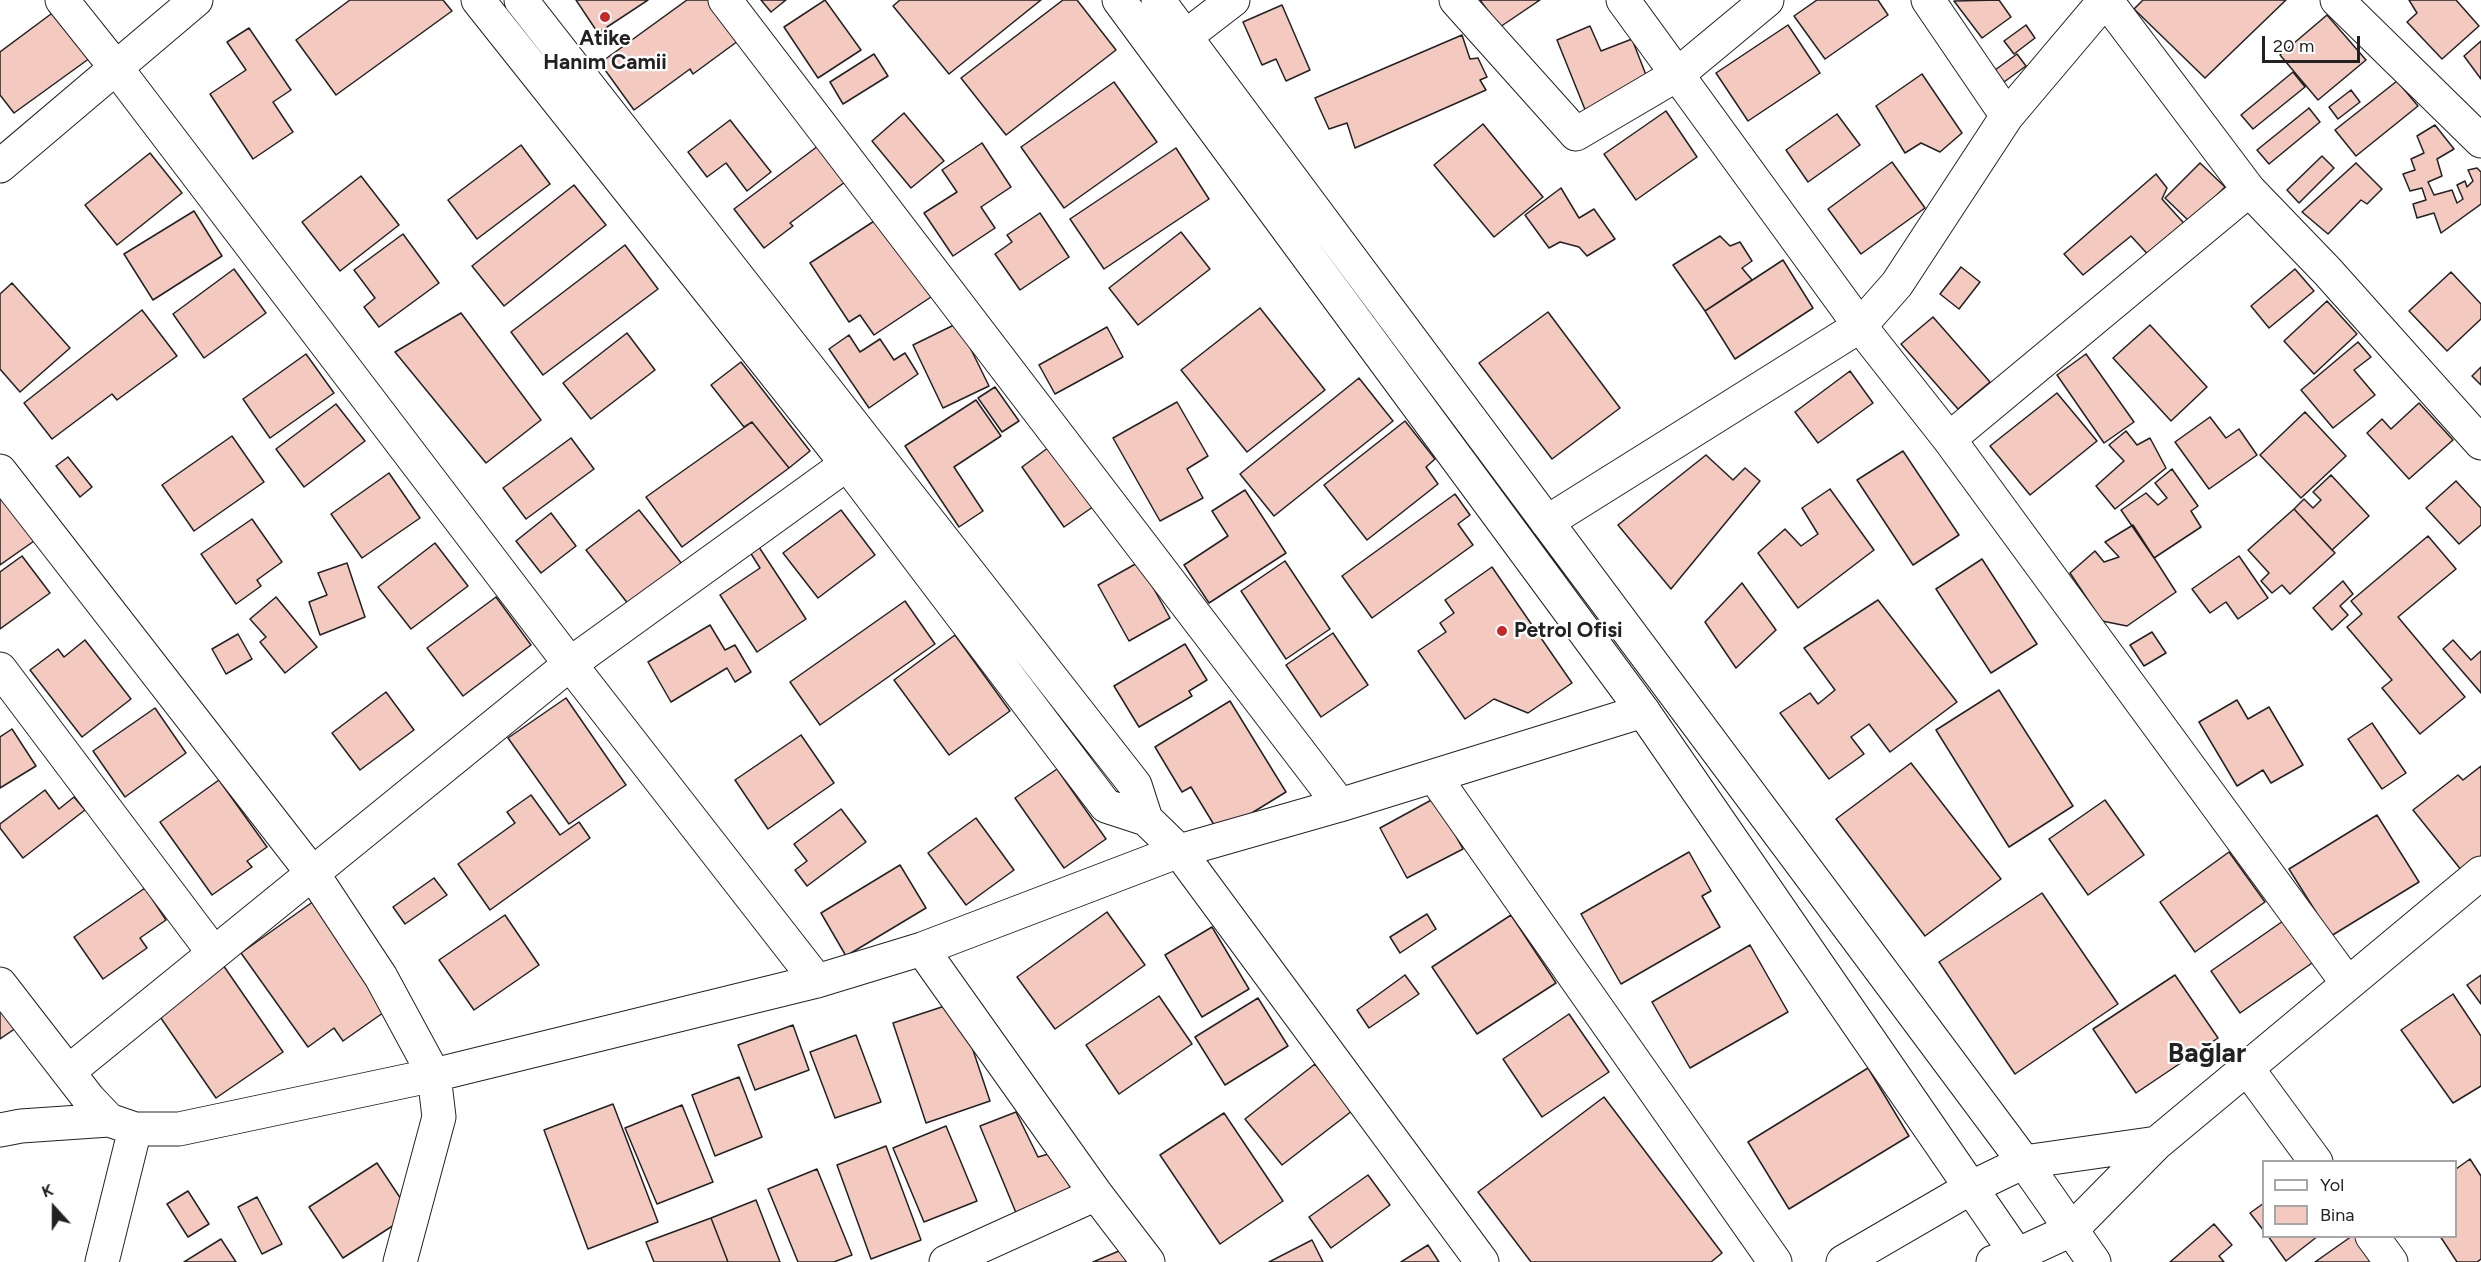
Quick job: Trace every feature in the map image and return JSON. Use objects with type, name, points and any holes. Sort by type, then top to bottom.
[{"type":"street","points":[[62,0],[570,664],[817,981]]},
{"type":"street","points":[[0,166],[196,0]]},
{"type":"street","points":[[478,0],[847,464],[1106,806],[1146,819],[1179,851],[1482,1262]]},
{"type":"street","points":[[521,0],[1135,785],[1146,819]]},
{"type":"street","points":[[725,0],[1340,805]]},
{"type":"street","points":[[1119,0],[1642,711],[1972,1187],[2011,1260],[2071,1230],[2157,1143],[2481,873]]},
{"type":"street","points":[[1158,0],[2024,1162],[2094,1262]]},
{"type":"street","points":[[1185,36],[1233,0]]},
{"type":"street","points":[[1456,0],[1576,134],[1678,74],[1767,0]]},
{"type":"street","points":[[1623,0],[1860,326],[1949,439],[2348,984]]},
{"type":"street","points":[[1928,0],[2007,116]]},
{"type":"street","points":[[1547,522],[1860,326],[1898,284],[2007,116],[2106,0],[2249,190],[2328,272],[2481,443]]},
{"type":"street","points":[[2337,0],[2481,141]]},
{"type":"street","points":[[1949,439],[2249,190]]},
{"type":"street","points":[[68,1072],[570,664],[847,464]]},
{"type":"street","points":[[0,471],[313,874],[381,977],[434,1075],[439,1118],[400,1262]]},
{"type":"street","points":[[0,669],[213,952]]},
{"type":"street","points":[[0,1130],[21,1126],[122,1125],[179,1129],[434,1075],[817,981],[922,949],[1179,851],[1340,805],[1642,711]]},
{"type":"street","points":[[1434,776],[1775,1262]]},
{"type":"street","points":[[922,949],[1096,1194],[1148,1262]]},
{"type":"street","points":[[0,984],[68,1072],[122,1125]]},
{"type":"street","points":[[2247,1068],[2315,1160]]},
{"type":"street","points":[[102,1262],[122,1125]]},
{"type":"street","points":[[1843,1262],[1972,1187],[2024,1162],[2157,1143]]},
{"type":"street","points":[[946,1262],[1096,1194]]},
{"type":"street","points":[[2373,1238],[2391,1262]]},
{"type":"building","points":[[350,0],[443,0],[452,11],[336,95],[296,40]]},
{"type":"building","name":"Atike Hanım Camii","points":[[576,0],[648,0],[598,33]]},
{"type":"building","points":[[687,0],[709,0],[738,41],[693,74],[690,69],[634,110],[600,63]]},
{"type":"building","points":[[761,0],[786,0],[771,12]]},
{"type":"building","points":[[825,0],[861,50],[818,78],[784,27]]},
{"type":"building","points":[[900,0],[1041,0],[949,74],[893,6]]},
{"type":"building","points":[[1063,0],[1077,0],[1116,50],[1006,135],[961,78]]},
{"type":"building","points":[[1480,0],[1540,0],[1500,27]]},
{"type":"building","points":[[1817,0],[1878,0],[1888,15],[1825,59],[1794,16]]},
{"type":"building","points":[[1999,0],[2011,17],[1982,38],[1954,1]]},
{"type":"building","points":[[2143,0],[2286,0],[2205,78],[2134,9]]},
{"type":"building","points":[[2409,0],[2456,0],[2479,26],[2442,59],[2407,22],[2417,13]]},
{"type":"building","points":[[1282,5],[1310,70],[1286,81],[1276,59],[1262,65],[1243,22]]},
{"type":"building","points":[[55,11],[90,58],[14,113],[0,95],[0,52]]},
{"type":"building","points":[[2327,15],[2366,60],[2318,100],[2280,55]]},
{"type":"building","points":[[1788,25],[1820,73],[1748,121],[1716,73]]},
{"type":"building","points":[[2026,25],[2035,38],[2014,54],[2004,41]]},
{"type":"building","points":[[1590,26],[1601,51],[1632,39],[1646,75],[1586,112],[1557,40]]},
{"type":"building","points":[[249,28],[291,90],[273,102],[293,132],[253,159],[210,94],[246,70],[227,42]]},
{"type":"building","points":[[1462,35],[1470,59],[1478,58],[1487,77],[1480,80],[1486,90],[1355,148],[1347,123],[1329,129],[1315,98]]},
{"type":"building","points":[[2481,41],[2481,79],[2464,56]]},
{"type":"building","points":[[874,54],[888,76],[843,104],[830,82]]},
{"type":"building","points":[[2017,54],[2026,66],[2004,82],[1995,70]]},
{"type":"building","points":[[2293,72],[2305,87],[2253,129],[2241,115]]},
{"type":"building","points":[[1922,74],[1962,133],[1940,152],[1921,143],[1905,153],[1876,106]]},
{"type":"building","points":[[2397,81],[2418,106],[2356,156],[2335,130]]},
{"type":"building","points":[[1114,82],[1157,142],[1064,208],[1021,147]]},
{"type":"building","points":[[2351,90],[2360,102],[2338,119],[2329,107]]},
{"type":"building","points":[[2309,108],[2320,122],[2269,164],[2257,150]]},
{"type":"building","points":[[1666,111],[1697,157],[1636,200],[1604,154]]},
{"type":"building","points":[[904,113],[944,161],[911,188],[872,141]]},
{"type":"building","points":[[1837,114],[1860,145],[1808,182],[1786,150]]},
{"type":"building","points":[[730,120],[771,172],[747,191],[726,163],[707,177],[688,152]]},
{"type":"building","points":[[1483,124],[1543,197],[1494,237],[1434,165]]},
{"type":"building","points":[[2435,125],[2454,149],[2437,159],[2442,176],[2428,182],[2434,195],[2452,190],[2457,203],[2463,199],[2457,185],[2465,181],[2467,187],[2473,181],[2468,170],[2477,168],[2481,172],[2481,204],[2441,233],[2434,213],[2417,218],[2413,204],[2426,200],[2422,188],[2410,191],[2403,174],[2415,170],[2411,159],[2424,153],[2417,136]]},
{"type":"building","points":[[982,143],[1011,187],[981,207],[995,228],[953,256],[924,213],[957,192],[942,170]]},
{"type":"building","points":[[521,145],[550,184],[477,239],[448,200]]},
{"type":"building","points":[[818,146],[845,182],[790,223],[793,226],[764,248],[734,209]]},
{"type":"building","points":[[1176,148],[1209,199],[1104,269],[1070,219]]},
{"type":"building","points":[[150,153],[182,193],[117,245],[85,205]]},
{"type":"building","points":[[2322,156],[2334,168],[2299,203],[2287,190]]},
{"type":"building","points":[[1892,162],[1925,208],[1861,254],[1828,209]]},
{"type":"building","points":[[2200,163],[2225,187],[2190,222],[2165,198]]},
{"type":"building","points":[[2356,163],[2382,189],[2367,204],[2361,200],[2328,234],[2302,212]]},
{"type":"building","points":[[2156,174],[2167,188],[2162,199],[2191,231],[2153,260],[2131,236],[2083,275],[2064,254]]},
{"type":"building","points":[[361,176],[399,225],[340,271],[302,222]]},
{"type":"building","points":[[574,185],[606,225],[504,306],[472,266]]},
{"type":"building","points":[[1561,188],[1579,218],[1594,209],[1615,239],[1587,256],[1579,247],[1560,242],[1549,248],[1525,215]]},
{"type":"building","points":[[194,211],[222,256],[153,300],[124,254]]},
{"type":"building","points":[[888,212],[940,291],[874,335],[860,315],[849,322],[810,263]]},
{"type":"building","points":[[1040,213],[1069,257],[1020,290],[995,254],[1012,242],[1007,235]]},
{"type":"building","points":[[1181,232],[1210,269],[1138,325],[1109,288]]},
{"type":"building","points":[[403,234],[439,283],[379,327],[364,307],[375,298],[354,270]]},
{"type":"building","points":[[1720,236],[1730,246],[1740,242],[1752,261],[1742,268],[1752,280],[1705,311],[1673,265]]},
{"type":"building","points":[[625,245],[658,289],[543,375],[511,332]]},
{"type":"building","points":[[1783,260],[1813,308],[1735,359],[1705,311]]},
{"type":"building","points":[[1961,267],[1980,282],[1959,309],[1940,294]]},
{"type":"building","points":[[234,269],[266,313],[204,358],[173,314]]},
{"type":"building","points":[[2295,269],[2314,291],[2269,328],[2251,306]]},
{"type":"building","points":[[2451,272],[2481,304],[2481,319],[2447,351],[2409,311]]},
{"type":"building","points":[[12,283],[70,348],[20,392],[0,369],[0,294]]},
{"type":"building","points":[[2327,301],[2357,334],[2314,374],[2284,341]]},
{"type":"building","points":[[1260,308],[1325,390],[1247,452],[1181,370]]},
{"type":"building","points":[[142,310],[177,356],[117,400],[112,394],[52,439],[24,403]]},
{"type":"building","points":[[1548,312],[1620,408],[1552,459],[1479,363]]},
{"type":"building","points":[[461,313],[541,420],[486,463],[395,352]]},
{"type":"building","points":[[1933,317],[1990,382],[1958,409],[1901,344]]},
{"type":"building","points":[[958,323],[989,386],[943,408],[913,345]]},
{"type":"building","points":[[2150,325],[2207,387],[2171,421],[2113,358]]},
{"type":"building","points":[[1107,327],[1123,357],[1055,394],[1039,365]]},
{"type":"building","points":[[627,333],[655,370],[591,419],[563,383]]},
{"type":"building","points":[[849,335],[860,352],[880,339],[894,360],[905,353],[918,374],[869,408],[829,349]]},
{"type":"building","points":[[2358,342],[2371,357],[2354,370],[2375,395],[2333,428],[2301,390]]},
{"type":"building","points":[[306,354],[334,393],[270,438],[243,399]]},
{"type":"building","points":[[2086,354],[2134,422],[2104,443],[2057,375]]},
{"type":"building","points":[[741,362],[810,451],[789,468],[752,422],[744,427],[711,385]]},
{"type":"building","points":[[2481,367],[2481,385],[2472,376]]},
{"type":"building","points":[[1850,371],[1873,403],[1818,443],[1795,412]]},
{"type":"building","points":[[1359,378],[1393,421],[1274,516],[1240,474]]},
{"type":"building","points":[[995,387],[1019,421],[1002,432],[978,398]]},
{"type":"building","points":[[2057,393],[2097,441],[2030,495],[1990,446]]},
{"type":"building","points":[[976,400],[1001,436],[954,467],[983,511],[959,527],[905,446]]},
{"type":"building","points":[[1177,402],[1208,456],[1187,469],[1203,498],[1160,521],[1113,438]]},
{"type":"building","points":[[2419,403],[2453,440],[2409,479],[2367,433],[2382,419],[2391,429]]},
{"type":"building","points":[[336,404],[365,441],[304,487],[276,449]]},
{"type":"building","points":[[2305,412],[2346,456],[2301,498],[2260,455]]},
{"type":"building","points":[[2210,417],[2226,438],[2239,429],[2257,455],[2209,489],[2175,442]]},
{"type":"building","points":[[1405,421],[1435,459],[1426,467],[1438,484],[1367,540],[1324,485]]},
{"type":"building","points":[[752,422],[789,468],[682,547],[646,497]]},
{"type":"building","points":[[2126,431],[2137,445],[2150,438],[2166,468],[2115,509],[2096,486],[2124,461],[2109,445]]},
{"type":"building","points":[[232,436],[264,482],[194,531],[162,485]]},
{"type":"building","points":[[571,438],[594,469],[526,519],[503,488]]},
{"type":"building","points":[[1056,442],[1100,502],[1064,527],[1022,467]]},
{"type":"building","points":[[1903,451],[1959,535],[1913,565],[1857,480]]},
{"type":"building","points":[[1706,455],[1733,480],[1745,468],[1760,481],[1671,589],[1618,525]]},
{"type":"building","points":[[68,457],[92,487],[80,497],[56,466]]},
{"type":"building","points":[[2172,469],[2198,506],[2191,511],[2201,527],[2154,558],[2121,510],[2146,493],[2158,505],[2167,498],[2155,483]]},
{"type":"building","points":[[389,473],[420,518],[362,558],[331,514]]},
{"type":"building","points":[[2331,475],[2369,516],[2332,550],[2294,509],[2304,499],[2313,508],[2321,500],[2313,492]]},
{"type":"building","points":[[2456,481],[2481,508],[2481,525],[2459,544],[2426,508]]},
{"type":"building","points":[[0,485],[37,539],[0,565]]},
{"type":"building","points":[[1830,489],[1874,550],[1798,608],[1758,553],[1785,529],[1801,546],[1818,534],[1802,508]]},
{"type":"building","points":[[1245,490],[1286,553],[1209,603],[1184,565],[1228,536],[1212,511]]},
{"type":"building","points":[[1455,494],[1470,515],[1458,524],[1473,545],[1372,618],[1342,576]]},
{"type":"building","points":[[2294,509],[2335,553],[2290,594],[2282,585],[2272,593],[2261,581],[2269,573],[2248,550]]},
{"type":"building","points":[[639,510],[682,564],[629,605],[586,550]]},
{"type":"building","points":[[841,510],[875,555],[818,598],[783,553]]},
{"type":"building","points":[[551,513],[576,546],[541,573],[516,541]]},
{"type":"building","points":[[252,519],[282,562],[257,580],[261,586],[236,604],[201,554]]},
{"type":"building","points":[[2133,525],[2176,592],[2127,626],[2102,621],[2070,573],[2095,551],[2104,562],[2119,557],[2105,542]]},
{"type":"building","points":[[2428,536],[2456,569],[2398,617],[2465,697],[2420,734],[2382,688],[2392,680],[2347,627],[2362,614],[2351,601]]},
{"type":"building","points":[[435,543],[468,586],[411,629],[378,587]]},
{"type":"building","points":[[757,544],[806,619],[757,652],[720,595],[760,568],[748,549]]},
{"type":"building","points":[[22,556],[50,593],[0,629],[0,572]]},
{"type":"building","points":[[2239,556],[2268,598],[2238,619],[2226,602],[2210,613],[2192,589]]},
{"type":"building","points":[[1982,559],[2037,644],[1991,673],[1936,589]]},
{"type":"building","points":[[1285,561],[1330,629],[1286,659],[1241,591]]},
{"type":"building","points":[[1139,562],[1170,618],[1129,641],[1098,585]]},
{"type":"building","points":[[347,563],[365,617],[320,635],[309,602],[327,595],[318,573]]},
{"type":"building","points":[[1492,567],[1572,683],[1528,713],[1494,699],[1465,719],[1418,651],[1446,632],[1440,623],[1454,613],[1445,600]]},
{"type":"building","points":[[2343,581],[2353,594],[2340,606],[2348,615],[2332,630],[2313,608]]},
{"type":"building","points":[[1742,583],[1776,630],[1736,668],[1705,622]]},
{"type":"building","points":[[276,597],[317,647],[285,673],[260,642],[266,637],[250,619]]},
{"type":"building","points":[[496,597],[531,645],[463,696],[427,648]]},
{"type":"building","points":[[1878,600],[1957,702],[1890,752],[1869,724],[1851,737],[1864,754],[1829,779],[1780,713],[1810,693],[1818,704],[1835,690],[1804,648]]},
{"type":"building","points":[[905,601],[935,644],[820,725],[790,682]]},
{"type":"building","points":[[710,625],[725,650],[735,645],[751,672],[735,682],[727,668],[671,702],[648,662]]},
{"type":"building","points":[[2152,632],[2166,653],[2144,666],[2130,645]]},
{"type":"building","points":[[1333,633],[1368,685],[1321,717],[1286,665]]},
{"type":"building","points":[[238,634],[252,659],[226,674],[212,649]]},
{"type":"building","points":[[955,635],[1010,711],[949,755],[894,680]]},
{"type":"building","points":[[85,640],[131,699],[82,737],[30,670],[58,649],[64,657]]},
{"type":"building","points":[[2453,640],[2471,660],[2481,651],[2481,693],[2443,649]]},
{"type":"building","points":[[1185,644],[1207,680],[1189,691],[1192,696],[1139,727],[1114,686]]},
{"type":"building","points":[[1999,690],[2073,806],[2009,847],[1936,730]]},
{"type":"building","points":[[386,692],[414,730],[360,770],[332,733]]},
{"type":"building","points":[[566,698],[626,785],[569,824],[508,738]]},
{"type":"building","points":[[2237,700],[2248,719],[2269,707],[2303,765],[2271,783],[2263,770],[2237,786],[2199,722]]},
{"type":"building","points":[[1230,701],[1286,792],[1219,833],[1191,787],[1182,792],[1155,747]]},
{"type":"building","points":[[155,708],[186,753],[125,797],[93,751]]},
{"type":"building","points":[[2372,723],[2406,773],[2382,789],[2348,739]]},
{"type":"building","points":[[12,729],[36,766],[0,788],[0,737]]},
{"type":"building","points":[[801,735],[834,783],[768,829],[735,780]]},
{"type":"building","points":[[1911,763],[2001,879],[1925,936],[1836,819]]},
{"type":"building","points":[[2481,766],[2481,856],[2462,871],[2413,810],[2458,775],[2463,780]]},
{"type":"building","points":[[1057,769],[1106,839],[1064,868],[1015,798]]},
{"type":"building","points":[[219,780],[267,847],[247,861],[252,867],[212,895],[160,822]]},
{"type":"building","points":[[45,790],[59,809],[74,797],[85,810],[23,858],[0,828],[0,824]]},
{"type":"building","points":[[531,795],[560,835],[579,822],[590,838],[490,910],[458,864],[515,823],[507,812]]},
{"type":"building","points":[[1435,798],[1463,849],[1407,878],[1380,828]]},
{"type":"building","points":[[2105,800],[2144,855],[2088,895],[2049,839]]},
{"type":"building","points":[[841,809],[866,842],[807,886],[795,870],[807,861],[794,844]]},
{"type":"building","points":[[2377,815],[2419,882],[2331,936],[2289,869]]},
{"type":"building","points":[[976,818],[1014,870],[966,905],[928,853]]},
{"type":"building","points":[[1689,852],[1711,891],[1702,896],[1720,927],[1621,984],[1581,914]]},
{"type":"building","points":[[2229,852],[2265,902],[2195,952],[2160,902]]},
{"type":"building","points":[[900,865],[926,908],[846,956],[821,913]]},
{"type":"building","points":[[434,878],[447,895],[405,924],[393,907]]},
{"type":"building","points":[[145,888],[166,920],[140,938],[147,948],[103,979],[74,937]]},
{"type":"building","points":[[2042,893],[2118,1004],[2015,1074],[1939,962]]},
{"type":"building","points":[[314,901],[390,1008],[343,1041],[334,1028],[308,1047],[241,953]]},
{"type":"building","points":[[1107,912],[1145,965],[1055,1029],[1017,977]]},
{"type":"building","points":[[1427,914],[1436,929],[1400,953],[1390,937]]},
{"type":"building","points":[[505,915],[539,965],[474,1010],[439,960]]},
{"type":"building","points":[[1511,915],[1556,983],[1477,1034],[1432,967]]},
{"type":"building","points":[[2286,919],[2315,961],[2240,1013],[2211,971]]},
{"type":"building","points":[[1212,927],[1249,989],[1202,1017],[1165,955]]},
{"type":"building","points":[[1750,945],[1788,1012],[1690,1068],[1652,1002]]},
{"type":"building","points":[[221,962],[283,1052],[216,1098],[154,1008]]},
{"type":"building","points":[[1405,975],[1419,994],[1369,1028],[1357,1010]]},
{"type":"building","points":[[2175,975],[2218,1038],[2136,1093],[2093,1029]]},
{"type":"building","points":[[2481,975],[2481,1004],[2467,985]]},
{"type":"building","points":[[0,994],[22,1024],[0,1039]]},
{"type":"building","points":[[2453,994],[2481,1036],[2481,1086],[2453,1103],[2401,1030]]},
{"type":"building","points":[[1159,996],[1192,1044],[1119,1094],[1086,1045]]},
{"type":"building","points":[[1258,998],[1288,1046],[1225,1085],[1195,1037]]},
{"type":"building","points":[[957,1002],[990,1101],[926,1123],[893,1023]]},
{"type":"building","points":[[1569,1014],[1609,1072],[1542,1117],[1503,1059]]},
{"type":"building","points":[[793,1025],[809,1070],[755,1090],[738,1045]]},
{"type":"building","points":[[856,1035],[881,1102],[835,1118],[810,1052]]},
{"type":"building","points":[[1315,1064],[1352,1111],[1282,1165],[1245,1119]]},
{"type":"building","points":[[1868,1068],[1909,1136],[1789,1209],[1748,1142]]},
{"type":"building","points":[[739,1077],[762,1137],[715,1156],[692,1095]]},
{"type":"building","points":[[1604,1097],[1722,1253],[1711,1262],[1531,1262],[1478,1192]]},
{"type":"building","points":[[613,1104],[658,1222],[588,1249],[544,1130]]},
{"type":"building","points":[[682,1105],[713,1182],[657,1204],[625,1128]]},
{"type":"building","points":[[1016,1112],[1038,1157],[1052,1153],[1075,1196],[1019,1220],[980,1126]]},
{"type":"building","points":[[1224,1113],[1283,1201],[1220,1244],[1160,1155]]},
{"type":"building","points":[[946,1126],[977,1201],[924,1222],[893,1148]]},
{"type":"building","points":[[886,1146],[921,1240],[871,1259],[837,1165]]},
{"type":"building","points":[[2470,1159],[2481,1176],[2481,1259],[2477,1262],[2457,1262],[2441,1238],[2457,1238],[2457,1168]]},
{"type":"building","points":[[377,1163],[411,1214],[343,1258],[309,1207]]},
{"type":"building","points":[[817,1169],[852,1255],[834,1262],[798,1262],[768,1189]]},
{"type":"building","points":[[1368,1175],[1390,1205],[1331,1248],[1309,1217]]},
{"type":"building","points":[[188,1191],[209,1224],[188,1237],[167,1204]]},
{"type":"building","points":[[257,1197],[282,1244],[262,1254],[238,1207]]},
{"type":"building","points":[[756,1200],[780,1262],[728,1262],[711,1218]]},
{"type":"building","points":[[2262,1204],[2262,1228],[2250,1213]]},
{"type":"building","points":[[711,1218],[728,1262],[654,1262],[646,1242]]},
{"type":"building","points":[[2214,1224],[2232,1245],[2219,1256],[2224,1262],[2170,1262]]},
{"type":"building","points":[[2269,1238],[2315,1238],[2286,1261]]},
{"type":"building","points":[[2349,1238],[2366,1238],[2383,1262],[2315,1262]]},
{"type":"building","points":[[221,1239],[236,1262],[184,1262]]},
{"type":"building","points":[[1312,1240],[1323,1262],[1269,1262]]},
{"type":"building","points":[[1428,1245],[1439,1262],[1401,1262]]},
{"type":"building","points":[[1126,1248],[1131,1262],[1093,1262]]},
{"type":"place","name":"Atike Hanım Camii","points":[[605,17]]},
{"type":"place","name":"Petrol Ofisi","points":[[1502,631]]},
{"type":"district","name":"Bağlar","points":[[2207,1054]]}]
